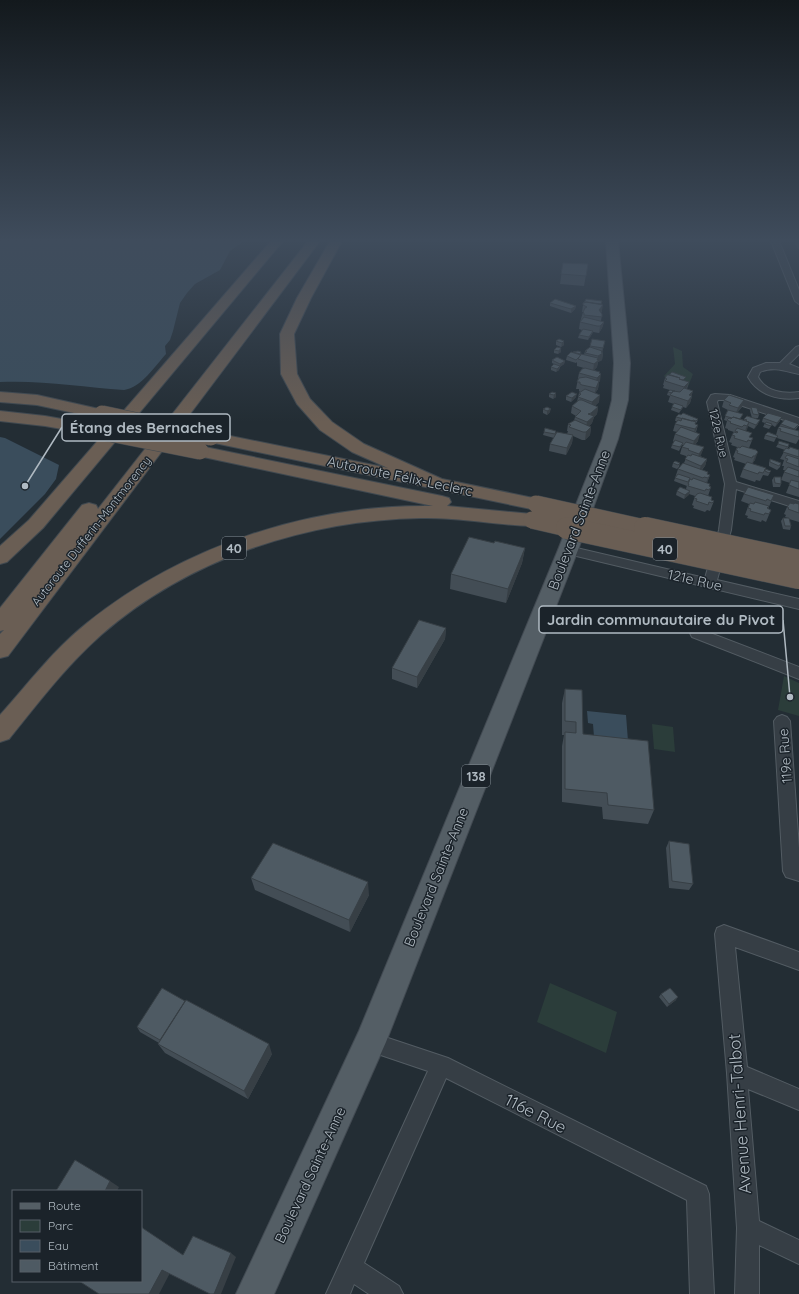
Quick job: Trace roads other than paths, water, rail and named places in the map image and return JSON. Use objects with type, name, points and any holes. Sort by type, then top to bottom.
[{"type":"highway","points":[[0,557],[36,524],[226,301]]},
{"type":"highway","name":"Autoroute Dufferin-Montmorency","points":[[0,623],[252,301]]},
{"type":"highway","name":"Autoroute Dufferin-Montmorency","points":[[0,650],[268,301]]},
{"type":"highway","points":[[302,301],[287,334],[289,374],[304,401],[326,426],[358,448],[438,484]]},
{"type":"highway","name":"Autoroute Félix-Leclerc","points":[[0,397],[37,400],[102,414],[206,444],[438,484],[534,512],[799,578]]},
{"type":"highway","points":[[0,416],[206,444],[419,498],[490,510],[534,512]]},
{"type":"highway","name":"Autoroute Félix-Leclerc","points":[[534,512],[799,561]]},
{"type":"highway","name":"40","points":[[0,732],[67,655],[94,629],[121,608],[175,573],[198,562],[257,540],[291,530],[337,520],[394,513],[534,512]]},
{"type":"main road","name":"Boulevard Sainte-Anne","points":[[255,1294],[370,1042],[568,550],[610,439],[620,400],[622,363],[617,301]]},
{"type":"street","points":[[782,366],[799,349]]},
{"type":"street","points":[[798,396],[771,392],[754,381],[753,373],[760,368],[782,366],[799,371]]},
{"type":"street","name":"122e Rue","points":[[710,583],[725,530],[731,484],[712,402],[715,397],[726,397],[799,422]]},
{"type":"street","points":[[731,484],[799,505]]},
{"type":"street","name":"121e Rue","points":[[568,550],[799,604]]},
{"type":"street","points":[[697,633],[799,673]]},
{"type":"street","name":"119e Rue","points":[[782,720],[793,793],[792,871],[799,873]]},
{"type":"street","name":"Avenue Henri-Talbot","points":[[747,1294],[748,1228],[737,1073],[724,934],[799,961]]},
{"type":"street","name":"116e Rue","points":[[370,1042],[441,1065],[698,1194],[702,1294]]},
{"type":"street","points":[[338,1294],[441,1065]]},
{"type":"street","points":[[737,1073],[799,1100]]},
{"type":"street","points":[[748,1228],[799,1252]]},
{"type":"street","points":[[350,1268],[391,1294]]},
{"type":"lane","points":[[544,609],[639,619]]},
{"type":"water","points":[[0,301],[181,301],[170,340],[165,346],[166,354],[142,381],[130,388],[124,390],[46,383],[0,382]]},
{"type":"water","points":[[0,437],[5,438],[59,465],[56,479],[45,494],[0,539]]},
{"type":"water","points":[[587,711],[626,715],[628,741],[594,737],[593,724],[588,723]]},
{"type":"place","name":"Étang des Bernaches","points":[[25,486]]},
{"type":"place","name":"Jardin communautaire du Pivot","points":[[790,697]]}]
